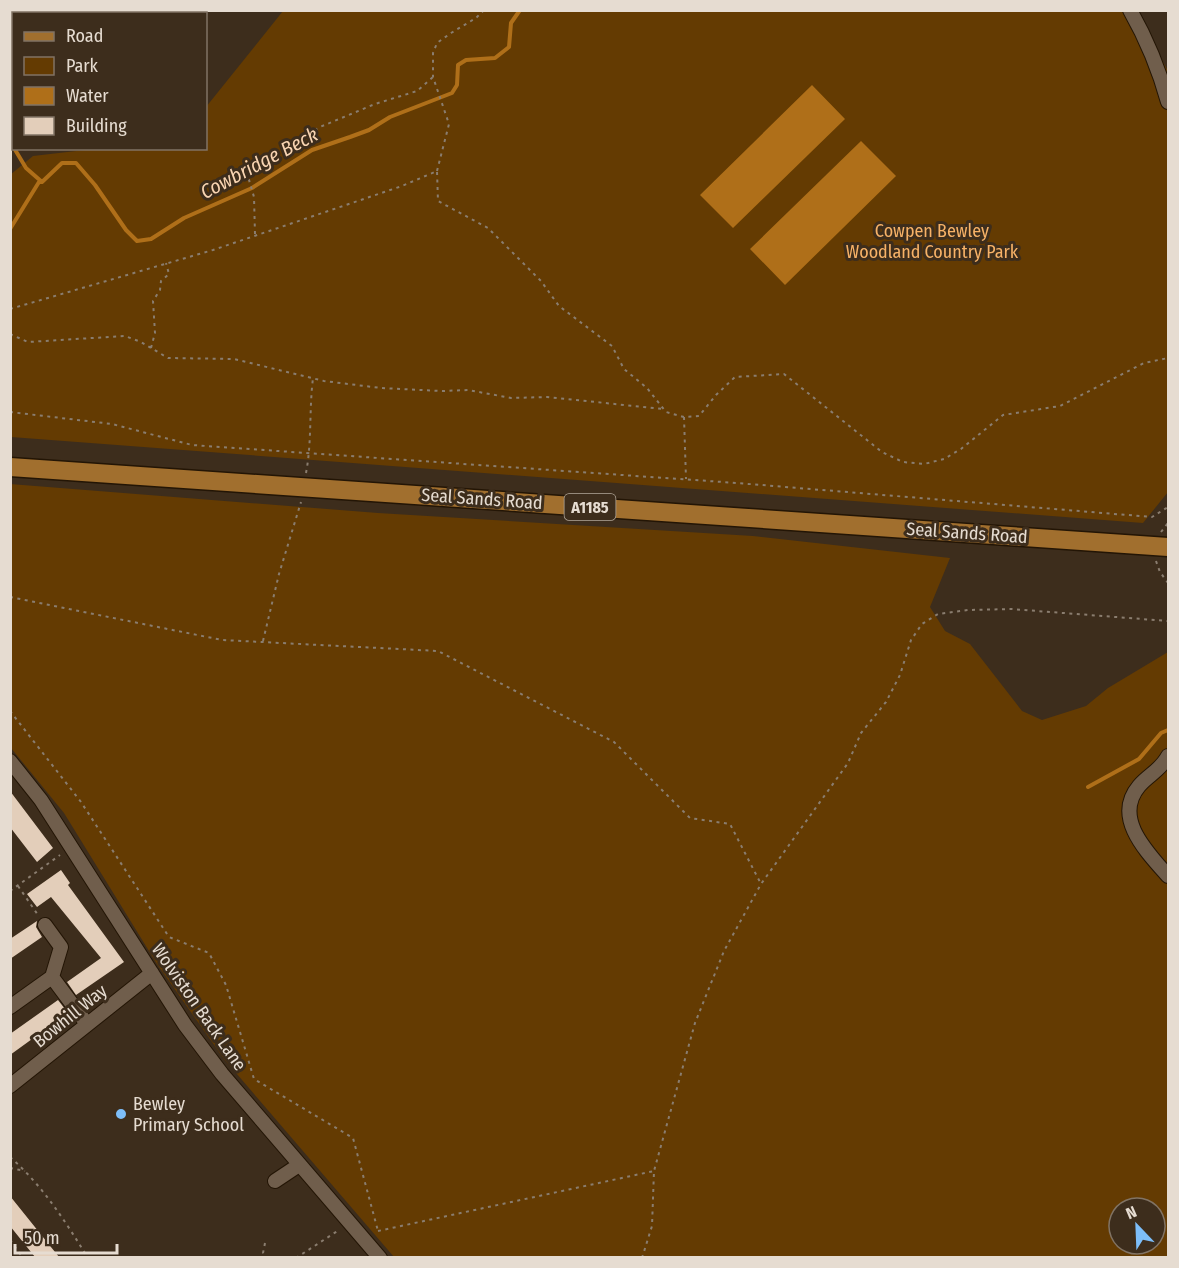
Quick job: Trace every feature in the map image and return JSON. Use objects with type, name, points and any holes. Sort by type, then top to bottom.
[{"type":"main road","name":"Seal Sands Road","points":[[10,467],[1168,547]]},
{"type":"street","points":[[1130,10],[1159,67],[1168,102]]},
{"type":"street","points":[[1168,756],[1164,766],[1140,785],[1131,797],[1130,811],[1132,829],[1141,846],[1168,876]]},
{"type":"street","name":"Wolviston Back Lane","points":[[10,761],[41,800],[73,847],[185,1025],[222,1074],[380,1257]]},
{"type":"street","points":[[10,1007],[52,977],[61,947],[45,925]]},
{"type":"street","name":"Bowhill Way","points":[[10,1086],[152,973]]},
{"type":"street","points":[[52,977],[87,1024]]},
{"type":"street","points":[[275,1181],[299,1165]]},
{"type":"path","points":[[484,10],[437,44],[433,53],[435,86],[444,105],[449,124],[437,171],[438,201],[488,228],[541,281],[559,306],[612,346],[624,369],[647,388],[663,409]]},
{"type":"path","points":[[255,234],[254,197],[247,173],[265,163],[283,148],[320,127],[375,104],[417,92],[433,77]]},
{"type":"path","points":[[10,309],[166,263],[402,186],[437,171]]},
{"type":"path","points":[[151,348],[156,333],[153,301],[160,290],[161,281],[169,274],[166,263]]},
{"type":"path","points":[[10,334],[28,342],[125,336],[141,342],[168,358],[234,359],[313,378],[381,388],[442,392],[468,390],[512,398],[547,397],[663,409],[684,417],[699,416],[735,377],[784,374],[882,452],[903,462],[924,464],[944,459],[961,449],[1003,415],[1060,406],[1144,363],[1168,358]]},
{"type":"path","points":[[263,641],[304,487],[310,453],[310,398],[313,378]]},
{"type":"path","points":[[10,412],[112,424],[192,445],[686,479],[1152,517],[1168,507]]},
{"type":"path","points":[[684,417],[686,479]]},
{"type":"path","points":[[10,597],[222,640],[438,651],[614,742],[690,818],[730,824],[761,884]]},
{"type":"path","points":[[642,1257],[652,1226],[654,1171],[695,1023],[724,951],[761,884],[848,763],[861,733],[886,702],[900,675],[911,640],[922,624],[938,614],[968,610],[1011,609],[1168,621]]},
{"type":"path","points":[[10,711],[81,802],[170,937],[209,953],[226,985],[254,1079],[353,1138],[378,1231]]},
{"type":"path","points":[[10,891],[73,847]]},
{"type":"path","points":[[17,885],[45,925]]},
{"type":"path","points":[[10,1157],[26,1171],[57,1208],[88,1257]]},
{"type":"path","points":[[10,1168],[26,1171]]},
{"type":"path","points":[[368,1245],[378,1231],[654,1171]]},
{"type":"path","points":[[296,1257],[350,1223]]},
{"type":"path","points":[[10,1240],[23,1257]]},
{"type":"path","points":[[266,1243],[263,1253],[266,1257]]},
{"type":"green space","name":"Cowpen Bewley Woodland Country Park","points":[[283,11],[1135,11],[1168,71],[1168,492],[1143,523],[11,437],[10,175],[33,156],[85,150],[207,150],[207,106]]},
{"type":"green space","points":[[10,484],[378,513],[753,536],[950,558],[930,607],[945,631],[970,644],[1022,711],[1042,720],[1086,706],[1108,688],[1168,652],[1168,1257],[394,1257],[224,1059],[157,964],[64,813],[11,748]]},
{"type":"water","points":[[812,85],[845,119],[733,228],[700,195]]},
{"type":"water","points":[[861,141],[896,176],[785,285],[750,249]]},
{"type":"building","points":[[10,791],[53,848],[37,862],[10,827]]},
{"type":"building","points":[[61,870],[70,883],[68,885],[124,962],[76,995],[67,982],[101,958],[51,897],[37,907],[27,894]]},
{"type":"building","points":[[37,921],[36,927],[42,937],[10,959],[10,939]]},
{"type":"building","points":[[58,1000],[68,1013],[10,1055],[10,1034]]},
{"type":"building","points":[[10,1196],[59,1257],[35,1257],[10,1226]]},
{"type":"waterway","name":"Cowbridge Beck","points":[[15,150],[26,168],[42,182],[62,163],[76,163],[95,185],[126,230],[137,241],[151,239],[184,218],[252,188],[312,150],[369,130],[390,117],[452,93],[457,85],[458,65],[466,60],[495,58],[509,47],[511,23],[520,10]]},
{"type":"waterway","points":[[10,229],[39,182],[42,182]]},
{"type":"waterway","points":[[1088,787],[1139,759],[1161,733],[1168,730]]},
{"type":"place","name":"Bewley Primary School","points":[[121,1114]]}]
